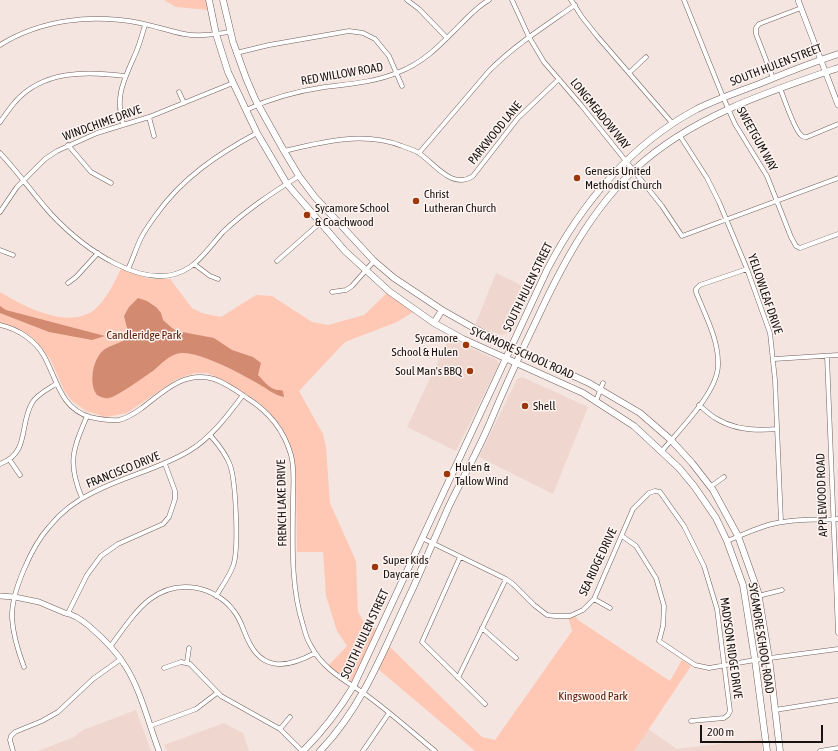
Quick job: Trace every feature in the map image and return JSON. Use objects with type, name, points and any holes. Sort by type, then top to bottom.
[{"type":"main road","name":"SYCAMORE SCHOOL ROAD","points":[[209,0],[222,56],[257,133],[287,184],[338,243],[390,292],[434,323],[463,339],[564,384],[596,401],[634,426],[679,468],[697,490],[716,518],[727,541],[743,585],[767,751]]},
{"type":"main road","name":"SYCAMORE SCHOOL ROAD","points":[[223,0],[236,52],[258,104],[284,151],[299,176],[314,196],[374,261],[394,278],[442,310],[472,327],[520,352],[601,390],[648,416],[692,463],[710,487],[738,536],[752,573],[758,596],[768,658],[780,751]]},
{"type":"main road","name":"SOUTH HULEN STREET","points":[[302,751],[316,738],[353,687],[554,256],[588,203],[617,169],[626,161],[655,137],[696,110],[723,97],[838,54]]},
{"type":"main road","name":"SOUTH HULEN STREET","points":[[320,751],[339,729],[375,669],[488,426],[520,352],[565,261],[599,211],[621,183],[633,171],[668,143],[728,109],[780,88],[838,68]]},
{"type":"main road","points":[[554,256],[565,261]]},
{"type":"main road","points":[[434,323],[442,310]]},
{"type":"main road","points":[[476,422],[488,426]]},
{"type":"main road","points":[[447,484],[457,490]]},
{"type":"main road","points":[[379,631],[390,637]]},
{"type":"street","points":[[407,0],[419,9],[447,38]]},
{"type":"street","name":"RED WILLOW ROAD","points":[[246,110],[258,104],[295,92],[366,81],[397,73],[425,59],[471,14],[489,0]]},
{"type":"street","name":"LONGMEADOW WAY","points":[[512,0],[528,37],[544,62],[662,206],[682,236],[838,178]]},
{"type":"street","points":[[572,0],[597,36],[673,124]]},
{"type":"street","name":"SWEETGUM WAY","points":[[684,0],[728,109],[742,136],[767,176],[791,237],[798,247],[809,245],[838,234]]},
{"type":"street","points":[[798,0],[838,105]]},
{"type":"street","points":[[419,153],[501,58],[528,37],[575,5]]},
{"type":"street","points":[[773,78],[756,34],[756,28],[759,24],[801,8]]},
{"type":"street","points":[[0,45],[9,39],[41,26],[60,22],[101,19],[145,25],[185,34],[205,35],[230,32]]},
{"type":"street","points":[[123,125],[120,117],[119,98],[125,76],[135,56],[145,25]]},
{"type":"street","points":[[236,52],[355,31],[375,39],[390,56],[402,86]]},
{"type":"street","points":[[629,73],[646,57]]},
{"type":"street","points":[[0,122],[16,101],[39,83],[49,79],[86,72],[125,76]]},
{"type":"street","name":"PARKWOOD LANE","points":[[284,151],[348,139],[385,140],[419,153],[449,178],[464,181],[473,176],[518,118],[559,79]]},
{"type":"street","name":"WINDCHIME DRIVE","points":[[0,212],[18,187],[45,159],[68,145],[97,133],[149,117],[233,83]]},
{"type":"street","points":[[780,88],[795,126],[799,134],[803,137],[838,124]]},
{"type":"street","points":[[179,92],[184,103]]},
{"type":"street","points":[[149,117],[154,136]]},
{"type":"street","points":[[128,269],[142,237],[163,205],[173,193],[204,165],[257,133]]},
{"type":"street","name":"YELLOWLEAF DRIVE","points":[[680,136],[707,178],[727,220],[747,269],[770,333],[774,358],[781,522]]},
{"type":"street","points":[[68,145],[91,172],[111,183]]},
{"type":"street","points":[[0,153],[40,202],[63,226],[82,242],[115,263],[128,269],[153,276],[166,276],[182,271],[194,264],[223,232],[242,214],[299,176]]},
{"type":"street","points":[[277,261],[320,223]]},
{"type":"street","points":[[0,250],[13,255]]},
{"type":"street","points":[[68,283],[76,277],[98,253]]},
{"type":"street","points":[[332,292],[346,290],[374,261]]},
{"type":"street","points":[[194,264],[210,276],[218,279]]},
{"type":"street","points":[[662,451],[699,405],[715,381],[718,365],[713,334],[696,289],[700,285],[747,269]]},
{"type":"street","name":"FRENCH LAKE DRIVE","points":[[0,325],[16,330],[33,342],[45,357],[56,384],[68,402],[87,416],[108,420],[120,420],[131,415],[170,387],[188,378],[204,377],[215,379],[261,407],[273,420],[285,440],[292,458],[293,565],[295,596],[307,639],[325,666],[338,677],[362,692],[435,751]]},
{"type":"street","points":[[774,358],[838,355]]},
{"type":"street","name":"APPLEWOOD ROAD","points":[[826,356],[836,519],[838,633]]},
{"type":"street","points":[[596,401],[603,383]]},
{"type":"street","points":[[0,464],[16,454],[23,440],[26,417],[31,404],[36,398],[56,384]]},
{"type":"street","name":"FRANCISCO DRIVE","points":[[24,667],[18,651],[12,618],[15,597],[24,570],[48,527],[82,498],[108,485],[165,464],[189,451],[210,435],[243,396]]},
{"type":"street","points":[[699,405],[716,419],[733,426],[751,429],[776,429]]},
{"type":"street","points":[[82,498],[73,470],[73,454],[75,444],[87,416]]},
{"type":"street","points":[[210,435],[231,466],[235,491],[235,561],[228,577],[216,596]]},
{"type":"street","points":[[9,459],[20,475]]},
{"type":"street","points":[[68,613],[87,575],[101,556],[118,544],[163,524],[169,517],[174,504],[175,491],[165,464]]},
{"type":"street","points":[[710,487],[724,477]]},
{"type":"street","name":"SEA RIDGE DRIVE","points":[[422,538],[506,579],[513,584],[534,606],[547,615],[570,616],[583,610],[594,599],[633,509],[649,493],[655,491]]},
{"type":"street","name":"MADYSON RIDGE DRIVE","points":[[655,491],[660,492],[684,526],[704,566],[717,609],[730,713],[724,718],[691,721]]},
{"type":"street","points":[[727,541],[781,522],[836,519]]},
{"type":"street","points":[[622,536],[636,546],[656,578],[664,606],[663,626],[659,641],[695,665],[709,668],[768,658],[838,649]]},
{"type":"street","points":[[460,557],[422,642],[485,704]]},
{"type":"street","points":[[458,678],[506,579]]},
{"type":"street","points":[[110,647],[142,606],[155,595],[164,590],[181,586],[201,589],[222,599],[234,611],[252,648],[264,660],[279,664],[286,664],[301,660],[315,653]]},
{"type":"street","points":[[758,596],[782,590]]},
{"type":"street","points":[[0,596],[15,597],[39,602],[68,613],[84,622],[110,647],[127,668],[138,691],[159,751]]},
{"type":"street","points":[[594,599],[610,608]]},
{"type":"street","points":[[482,628],[516,658]]},
{"type":"street","points":[[187,662],[189,648]]},
{"type":"street","points":[[12,751],[10,740],[11,736],[15,732],[42,721],[58,712],[93,679],[120,659]]},
{"type":"street","points":[[164,668],[181,662],[187,662],[193,666],[217,692],[229,702],[280,729],[302,751]]},
{"type":"street","points":[[150,726],[196,709],[217,692]]},
{"type":"street","points":[[775,710],[838,700]]},
{"type":"street","points":[[362,751],[389,713]]},
{"type":"street","points":[[280,729],[290,717]]},
{"type":"street","points":[[820,751],[838,748]]},
{"type":"shaded area","points":[[496,273],[531,290],[512,332],[501,335],[475,325]]},
{"type":"shaded area","points":[[138,298],[147,301],[156,307],[161,313],[163,320],[177,331],[214,338],[232,350],[253,357],[261,363],[258,375],[267,385],[275,390],[283,391],[284,397],[273,393],[231,369],[209,359],[189,353],[181,353],[169,357],[153,371],[113,397],[106,398],[97,395],[94,390],[92,377],[97,358],[105,349],[125,340],[127,328],[124,316],[129,307]]},
{"type":"shaded area","points":[[0,306],[6,310],[105,336],[92,340],[49,332],[0,313]]},
{"type":"shaded area","points":[[449,338],[497,360],[499,364],[456,451],[407,427]]},
{"type":"shaded area","points":[[522,377],[588,407],[553,494],[479,457],[517,379]]},
{"type":"shaded area","points":[[136,710],[151,751],[38,751],[74,737],[83,730]]},
{"type":"shaded area","points":[[224,723],[243,733],[249,751],[167,751],[164,745]]},
{"type":"shaded area","points":[[647,728],[677,749],[761,739],[762,751],[631,751]]},
{"type":"green space","points":[[164,0],[207,0],[208,10],[176,7]]},
{"type":"green space","name":"Candleridge Park","points":[[121,269],[150,279],[170,279],[192,308],[202,313],[221,317],[256,295],[272,296],[312,322],[328,325],[364,315],[387,293],[413,312],[397,322],[345,342],[299,391],[323,434],[326,447],[330,503],[356,561],[358,612],[364,622],[376,629],[352,681],[349,682],[328,666],[347,646],[337,631],[326,596],[323,552],[297,552],[296,477],[293,452],[281,426],[261,404],[221,379],[207,373],[195,373],[177,379],[127,413],[106,417],[86,411],[72,401],[65,392],[50,359],[34,339],[15,327],[0,325],[0,292],[21,304],[46,314],[72,318],[83,316],[98,306],[109,291]]},
{"type":"green space","name":"Kingswood Park","points":[[575,615],[578,620],[670,681],[682,660],[691,666],[634,751],[475,751],[378,669],[389,646],[482,737],[495,740],[572,631],[568,617]]},
{"type":"place","name":"Genesis United Methodist Church","points":[[577,178]]},
{"type":"place","name":"Christ Lutheran Church","points":[[416,201]]},
{"type":"place","name":"Sycamore School & Coachwood","points":[[307,215]]},
{"type":"place","name":"Sycamore School & Hulen","points":[[466,345]]},
{"type":"place","name":"Soul Man's BBQ","points":[[470,371]]},
{"type":"place","name":"Shell","points":[[525,406]]},
{"type":"place","name":"Hulen & Tallow Wind","points":[[447,474]]},
{"type":"place","name":"Super Kids Daycare","points":[[375,567]]}]
